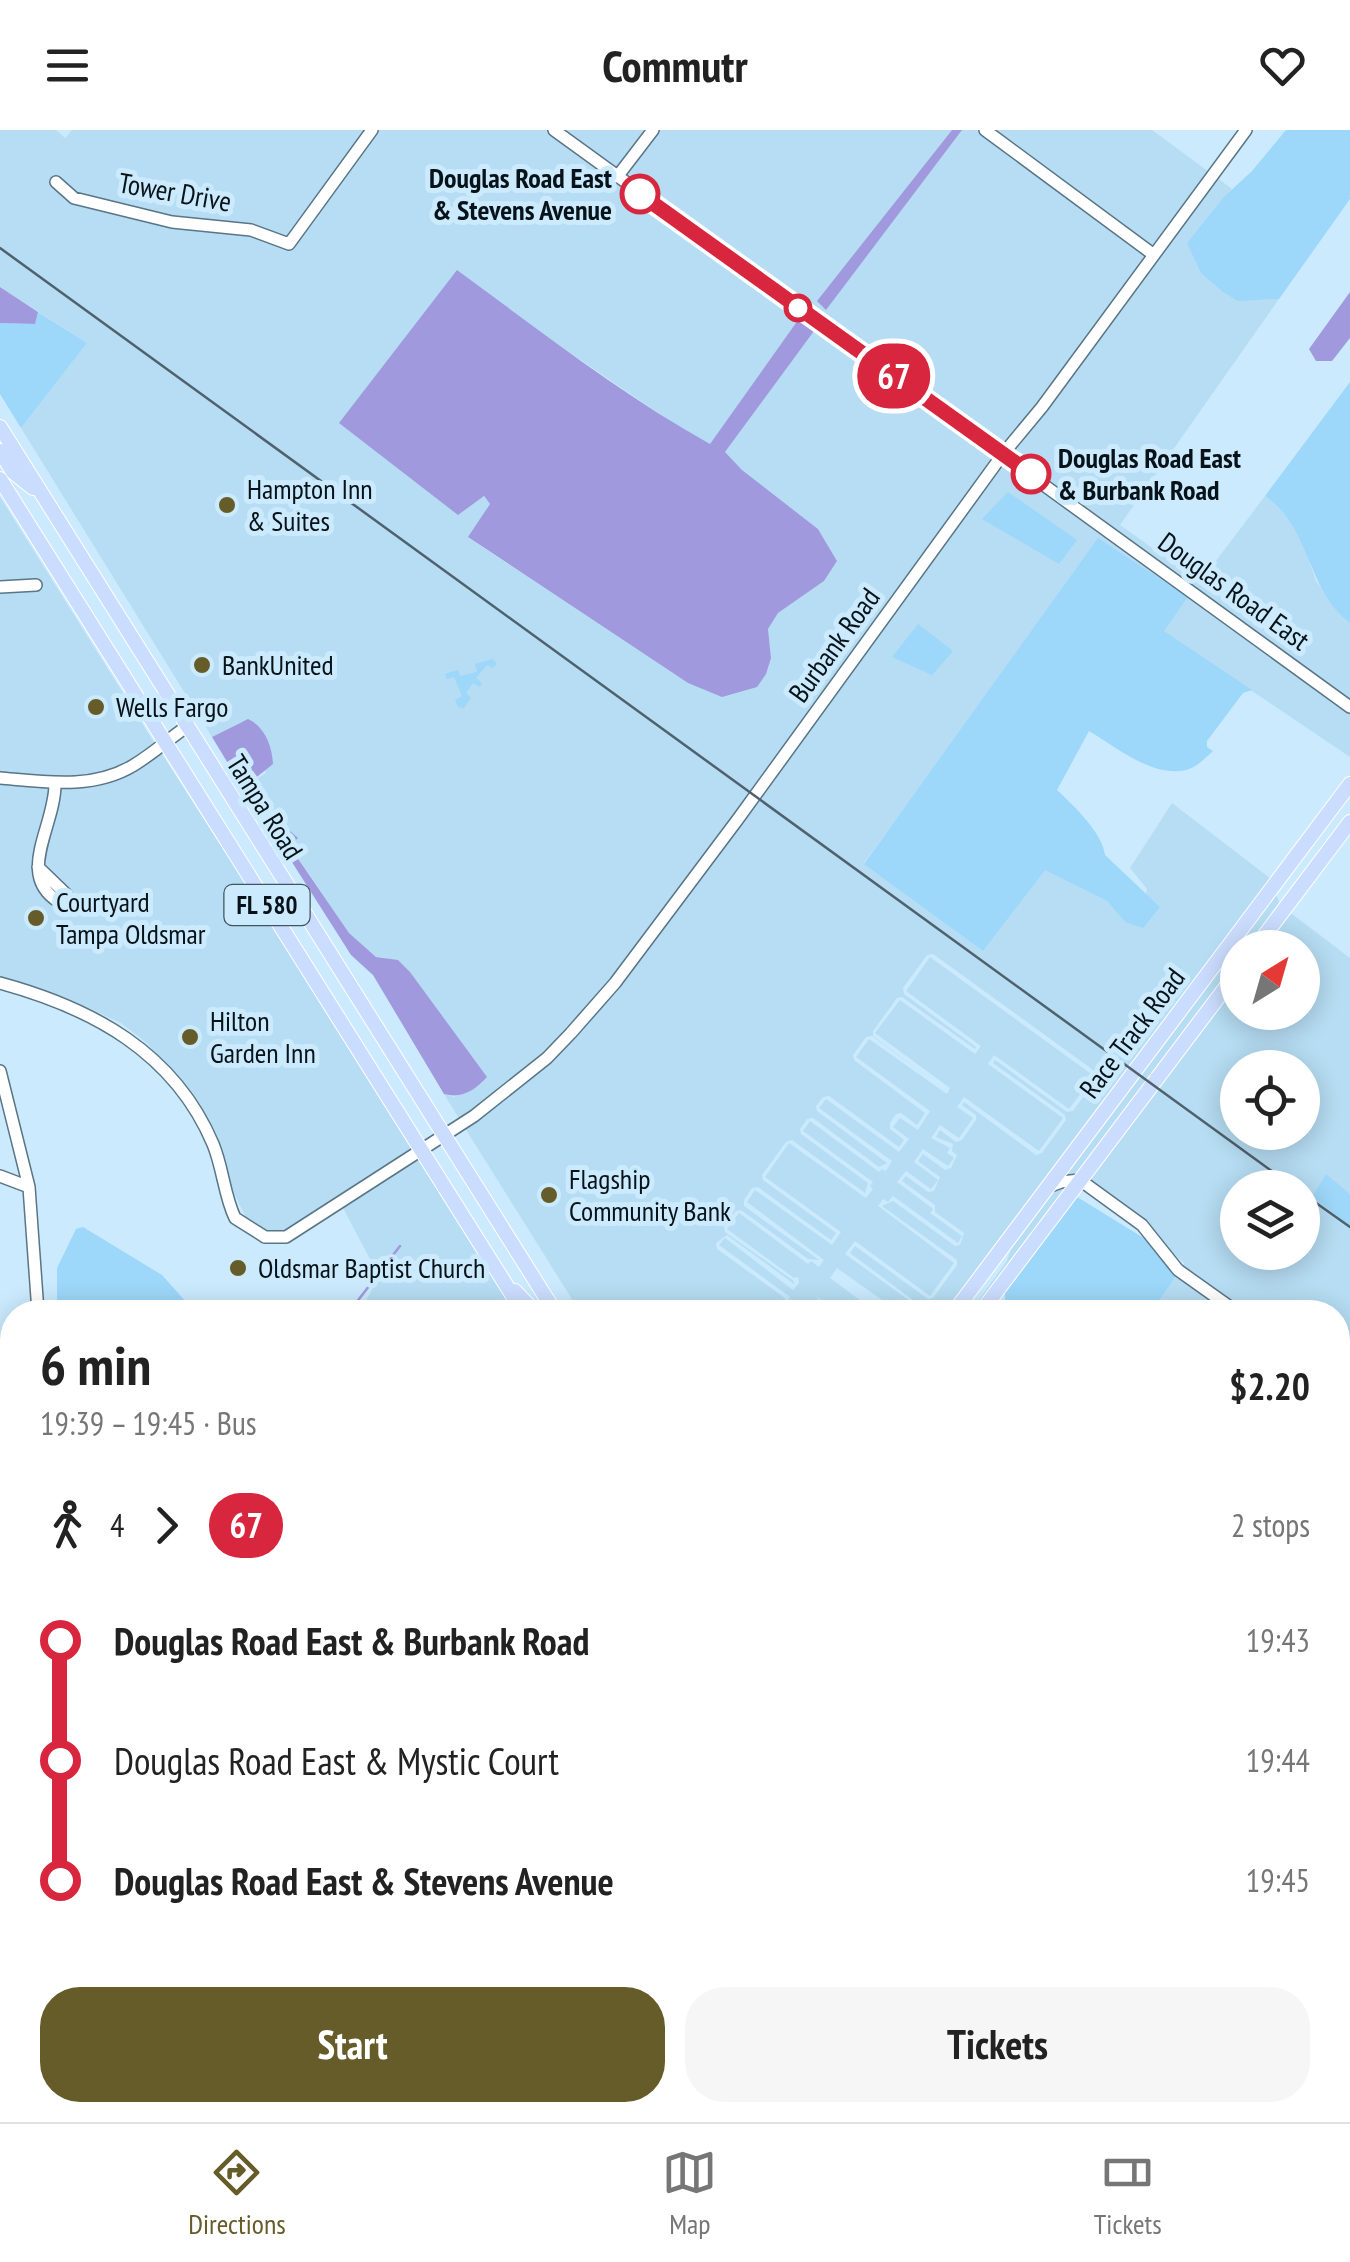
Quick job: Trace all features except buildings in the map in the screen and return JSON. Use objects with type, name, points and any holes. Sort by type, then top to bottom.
[{"type":"main road","name":"Tampa Road","points":[[0,427],[548,1300]]},
{"type":"main road","name":"FL 580","points":[[0,443],[17,470],[42,494]]},
{"type":"main road","points":[[0,451],[13,472],[42,494]]},
{"type":"main road","name":"Tampa Road","points":[[0,479],[515,1300]]},
{"type":"main road","name":"Race Track Road","points":[[963,1300],[1350,784]]},
{"type":"main road","points":[[1269,930],[1350,822]]},
{"type":"main road","name":"Race Track Road","points":[[990,1300],[1220,995]]},
{"type":"main road","points":[[1021,1223],[1047,1224]]},
{"type":"main road","points":[[973,1300],[1004,1258],[1010,1238]]},
{"type":"main road","points":[[500,1276],[523,1300]]},
{"type":"street","name":"Tower Drive","points":[[56,182],[74,198],[172,222],[251,230],[289,244],[372,130]]},
{"type":"street","name":"Douglas Road East","points":[[554,130],[1350,707]]},
{"type":"street","points":[[617,177],[653,130]]},
{"type":"street","points":[[985,130],[1154,255]]},
{"type":"street","name":"Burbank Road","points":[[0,983],[67,1003],[101,1020],[157,1063],[179,1086],[212,1143],[235,1218],[265,1237],[286,1237],[444,1136],[547,1058],[615,982],[1246,130]]},
{"type":"street","points":[[0,587],[36,585]]},
{"type":"street","points":[[0,778],[56,784],[100,779],[131,767],[186,727]]},
{"type":"street","points":[[38,867],[56,802],[56,784]]},
{"type":"street","points":[[0,1071],[29,1187],[37,1300]]},
{"type":"street","points":[[0,1176],[29,1187]]},
{"type":"street","points":[[1048,1188],[1080,1180],[1142,1225],[1178,1270],[1220,1300]]},
{"type":"shaded area","points":[[0,130],[56,130],[65,138],[72,130],[367,130],[288,238],[77,194],[56,176],[50,183],[73,202],[249,234],[290,250],[378,130],[546,130],[997,455],[735,817],[611,980],[544,1055],[460,1120],[444,1094],[454,1097],[487,1077],[386,958],[376,957],[349,933],[290,846],[298,839],[282,824],[269,825],[243,788],[266,773],[243,721],[212,737],[21,428],[87,343],[0,287]],"holes":[[[457,271],[566,350],[710,444],[798,320],[813,331],[725,452],[742,470],[818,529],[837,561],[824,581],[778,613],[768,629],[771,658],[688,683],[469,538],[490,504],[483,496]]]},
{"type":"shaded area","points":[[562,130],[648,130],[616,171]]},
{"type":"shaded area","points":[[658,130],[952,130],[818,301],[826,309],[962,130],[977,130],[1147,256],[1003,447],[623,176]]},
{"type":"shaded area","points":[[952,130],[962,130],[826,310],[817,301]]},
{"type":"shaded area","points":[[993,130],[1152,130],[1209,172],[1153,248]]},
{"type":"shaded area","points":[[1286,130],[1350,130],[1350,199],[1279,299],[1238,301],[1201,273],[1187,243]]},
{"type":"shaded area","points":[[1216,177],[1232,189],[1187,243],[1238,300],[1279,299],[1120,525],[1200,582],[1265,496],[1283,508],[1302,539],[1316,581],[1350,623],[1350,701],[1009,452]]},
{"type":"shaded area","points":[[457,270],[612,383],[710,444],[798,320],[814,331],[725,452],[742,470],[818,529],[837,561],[824,581],[778,613],[768,629],[771,658],[757,687],[722,697],[688,683],[468,537],[490,504],[484,496],[458,515],[339,423]]},
{"type":"shaded area","points":[[0,287],[38,312],[35,324],[0,323]]},
{"type":"shaded area","points":[[1350,292],[1350,338],[1332,361],[1316,361],[1309,349]]},
{"type":"shaded area","points":[[38,312],[87,343],[21,428],[0,394],[0,323],[35,324]]},
{"type":"shaded area","points":[[1350,382],[1350,623],[1325,593],[1291,524],[1265,496]]},
{"type":"shaded area","points":[[1004,460],[1350,713],[1350,757],[1163,631],[1188,597],[1150,573],[922,784],[864,863],[983,951],[1045,869],[1107,901],[1125,922],[1160,907],[1146,894],[1147,889],[1130,868],[1172,803],[1271,879],[1233,930],[1220,930],[1220,947],[955,1300],[913,1300],[850,1253],[855,1246],[928,1299],[933,1298],[957,1260],[882,1206],[893,1201],[955,1246],[960,1245],[964,1233],[902,1181],[906,1176],[928,1192],[934,1191],[940,1177],[918,1161],[923,1154],[945,1170],[951,1168],[957,1155],[952,1151],[953,1144],[936,1137],[940,1130],[956,1142],[962,1140],[976,1120],[976,1115],[962,1105],[964,1102],[1036,1155],[1042,1153],[1066,1120],[1065,1115],[993,1063],[995,1060],[1067,1112],[1073,1111],[1097,1078],[1096,1072],[933,954],[927,955],[903,988],[904,994],[975,1049],[902,997],[897,998],[873,1036],[929,1078],[872,1036],[866,1037],[853,1055],[854,1060],[925,1113],[917,1125],[901,1113],[896,1114],[890,1129],[904,1140],[899,1147],[829,1096],[823,1097],[817,1111],[887,1163],[879,1167],[813,1118],[807,1119],[800,1129],[801,1134],[868,1183],[865,1193],[792,1140],[786,1142],[762,1175],[763,1180],[836,1233],[831,1240],[758,1187],[752,1188],[744,1200],[744,1206],[819,1260],[808,1259],[741,1210],[724,1227],[725,1232],[794,1284],[727,1235],[716,1243],[717,1249],[785,1300],[572,1300],[465,1128],[549,1062]]},
{"type":"shaded area","points":[[1008,492],[1077,540],[1059,564],[982,519]]},
{"type":"shaded area","points":[[0,497],[155,744],[129,763],[77,779],[0,773],[0,591],[39,589],[40,581],[0,582]]},
{"type":"shaded area","points":[[1098,538],[1188,597],[1164,631],[1252,690],[1243,693],[1207,741],[1207,747],[1213,751],[1193,767],[1161,770],[1089,731],[1057,790],[1093,829],[1105,855],[1160,907],[1143,928],[1125,922],[1107,901],[1045,870],[983,951],[864,864]]},
{"type":"shaded area","points":[[918,624],[953,651],[932,675],[892,657]]},
{"type":"shaded area","points":[[493,659],[497,664],[493,668],[487,665],[476,678],[482,683],[480,687],[473,683],[466,693],[471,698],[464,708],[458,707],[455,700],[462,696],[454,677],[447,679],[445,674],[458,670],[460,676],[477,672],[475,664]]},
{"type":"shaded area","points":[[248,719],[266,738],[273,764],[243,788],[212,737]]},
{"type":"shaded area","points":[[160,751],[415,1148],[285,1233],[276,1235],[248,1222],[229,1183],[217,1141],[148,1044],[121,1023],[69,999],[0,978],[0,783],[51,788],[32,868],[39,893],[56,906],[70,891],[42,864],[56,820],[60,788],[101,783]]},
{"type":"shaded area","points":[[282,824],[298,838],[290,847],[349,933],[376,957],[398,960],[410,972],[487,1077],[478,1086],[462,1094],[444,1094],[373,975],[351,955],[269,826]]},
{"type":"shaded area","points":[[1275,891],[1280,905],[1262,930],[1246,930]]},
{"type":"shaded area","points":[[1288,911],[1313,930],[1274,930]]},
{"type":"shaded area","points":[[1320,935],[1350,958],[1350,1194],[1326,1175],[1320,1184],[1320,1170],[1220,1170],[1220,1270],[1320,1270],[1320,1203],[1350,1226],[1350,1300],[1228,1300],[1182,1267],[1184,1263],[1086,1179],[1220,1001],[1220,1030],[1320,1030]]},
{"type":"shaded area","points":[[930,957],[1094,1076],[1069,1109],[994,1055],[988,1064],[1063,1118],[1039,1151],[964,1097],[957,1107],[973,1118],[959,1138],[940,1125],[931,1138],[950,1148],[947,1153],[954,1158],[948,1166],[923,1149],[914,1162],[938,1180],[931,1189],[906,1171],[897,1182],[962,1236],[958,1243],[893,1196],[888,1202],[883,1199],[878,1206],[954,1263],[930,1296],[855,1241],[845,1254],[908,1300],[882,1300],[837,1268],[830,1278],[860,1300],[822,1300],[816,1296],[819,1300],[788,1300],[790,1297],[719,1245],[725,1238],[793,1290],[799,1283],[798,1277],[794,1278],[727,1229],[739,1213],[808,1264],[811,1261],[819,1267],[824,1260],[747,1202],[755,1190],[832,1245],[841,1232],[765,1177],[789,1143],[866,1198],[873,1182],[803,1131],[810,1121],[879,1172],[886,1171],[892,1161],[819,1108],[826,1099],[899,1152],[909,1139],[893,1127],[900,1118],[918,1130],[930,1111],[856,1057],[869,1039],[947,1094],[950,1088],[875,1033],[900,1000],[975,1054],[981,1046],[906,991]]},
{"type":"shaded area","points":[[1220,965],[1220,987],[1078,1176],[1061,1177]]},
{"type":"shaded area","points":[[420,1155],[508,1300],[366,1300],[379,1276],[342,1206]]},
{"type":"shaded area","points":[[1326,1174],[1350,1194],[1350,1226],[1320,1203],[1320,1184]]},
{"type":"shaded area","points":[[1072,1185],[985,1300],[979,1300],[1007,1261],[1014,1239],[1050,1191]]},
{"type":"shaded area","points":[[1074,1195],[1150,1242],[1177,1275],[1159,1300],[1005,1300],[1005,1287]]},
{"type":"shaded area","points":[[83,1227],[162,1275],[184,1300],[57,1300],[57,1268],[76,1229]]},
{"type":"shaded area","points":[[1177,1275],[1212,1300],[1159,1300]]},
{"type":"waterway","points":[[358,1300],[400,1246]]},
{"type":"railway","points":[[0,248],[1270,1170]]},
{"type":"railway","points":[[1320,1206],[1350,1227]]},
{"type":"bus line","name":"67","points":[[640,194],[1031,474]]},
{"type":"place","name":"Douglas Road East & Stevens Avenue","points":[[640,194]]},
{"type":"place","name":"Douglas Road East & Burbank Road","points":[[1031,474]]},
{"type":"place","name":"Hampton Inn & Suites","points":[[227,505]]},
{"type":"place","name":"BankUnited","points":[[202,665]]},
{"type":"place","name":"Wells Fargo","points":[[96,707]]},
{"type":"place","name":"Courtyard Tampa Oldsmar","points":[[36,918]]},
{"type":"place","name":"Hilton Garden Inn","points":[[190,1037]]},
{"type":"place","name":"Flagship Community Bank","points":[[549,1195]]},
{"type":"place","name":"Oldsmar Baptist Church","points":[[238,1268]]}]
